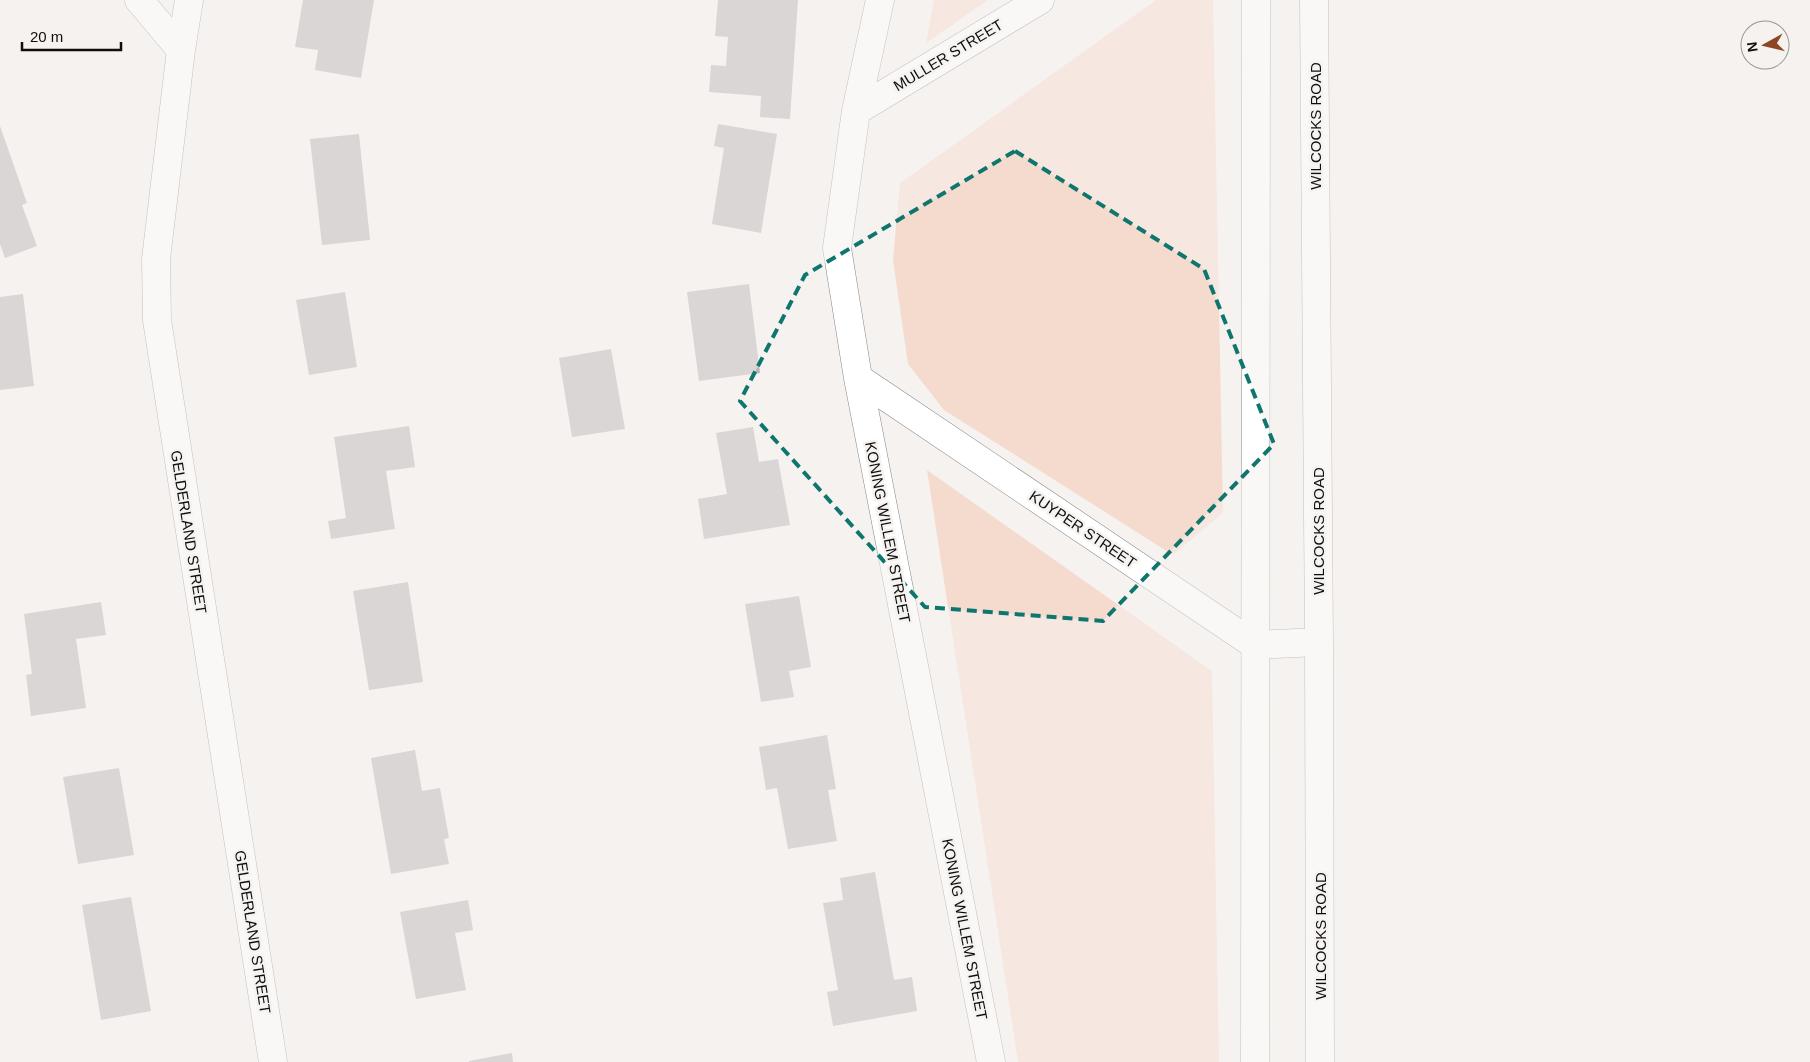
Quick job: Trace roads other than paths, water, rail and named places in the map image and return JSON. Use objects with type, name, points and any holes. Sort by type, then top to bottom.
[{"type":"street","points":[[140,0],[181,50]]},
{"type":"street","name":"GELDERLAND STREET","points":[[189,0],[181,50],[156,259],[157,320],[273,1062]]},
{"type":"street","name":"KONING WILLEM STREET","points":[[880,0],[856,111],[837,248],[858,378],[991,1062]]},
{"type":"street","name":"MULLER STREET","points":[[856,111],[1040,0]]},
{"type":"street","points":[[1255,1062],[1256,0]]},
{"type":"street","name":"WILCOCKS ROAD","points":[[1314,0],[1320,1062]]},
{"type":"street","name":"KUYPER STREET","points":[[858,378],[1255,645]]},
{"type":"street","points":[[1255,645],[1319,642]]}]
